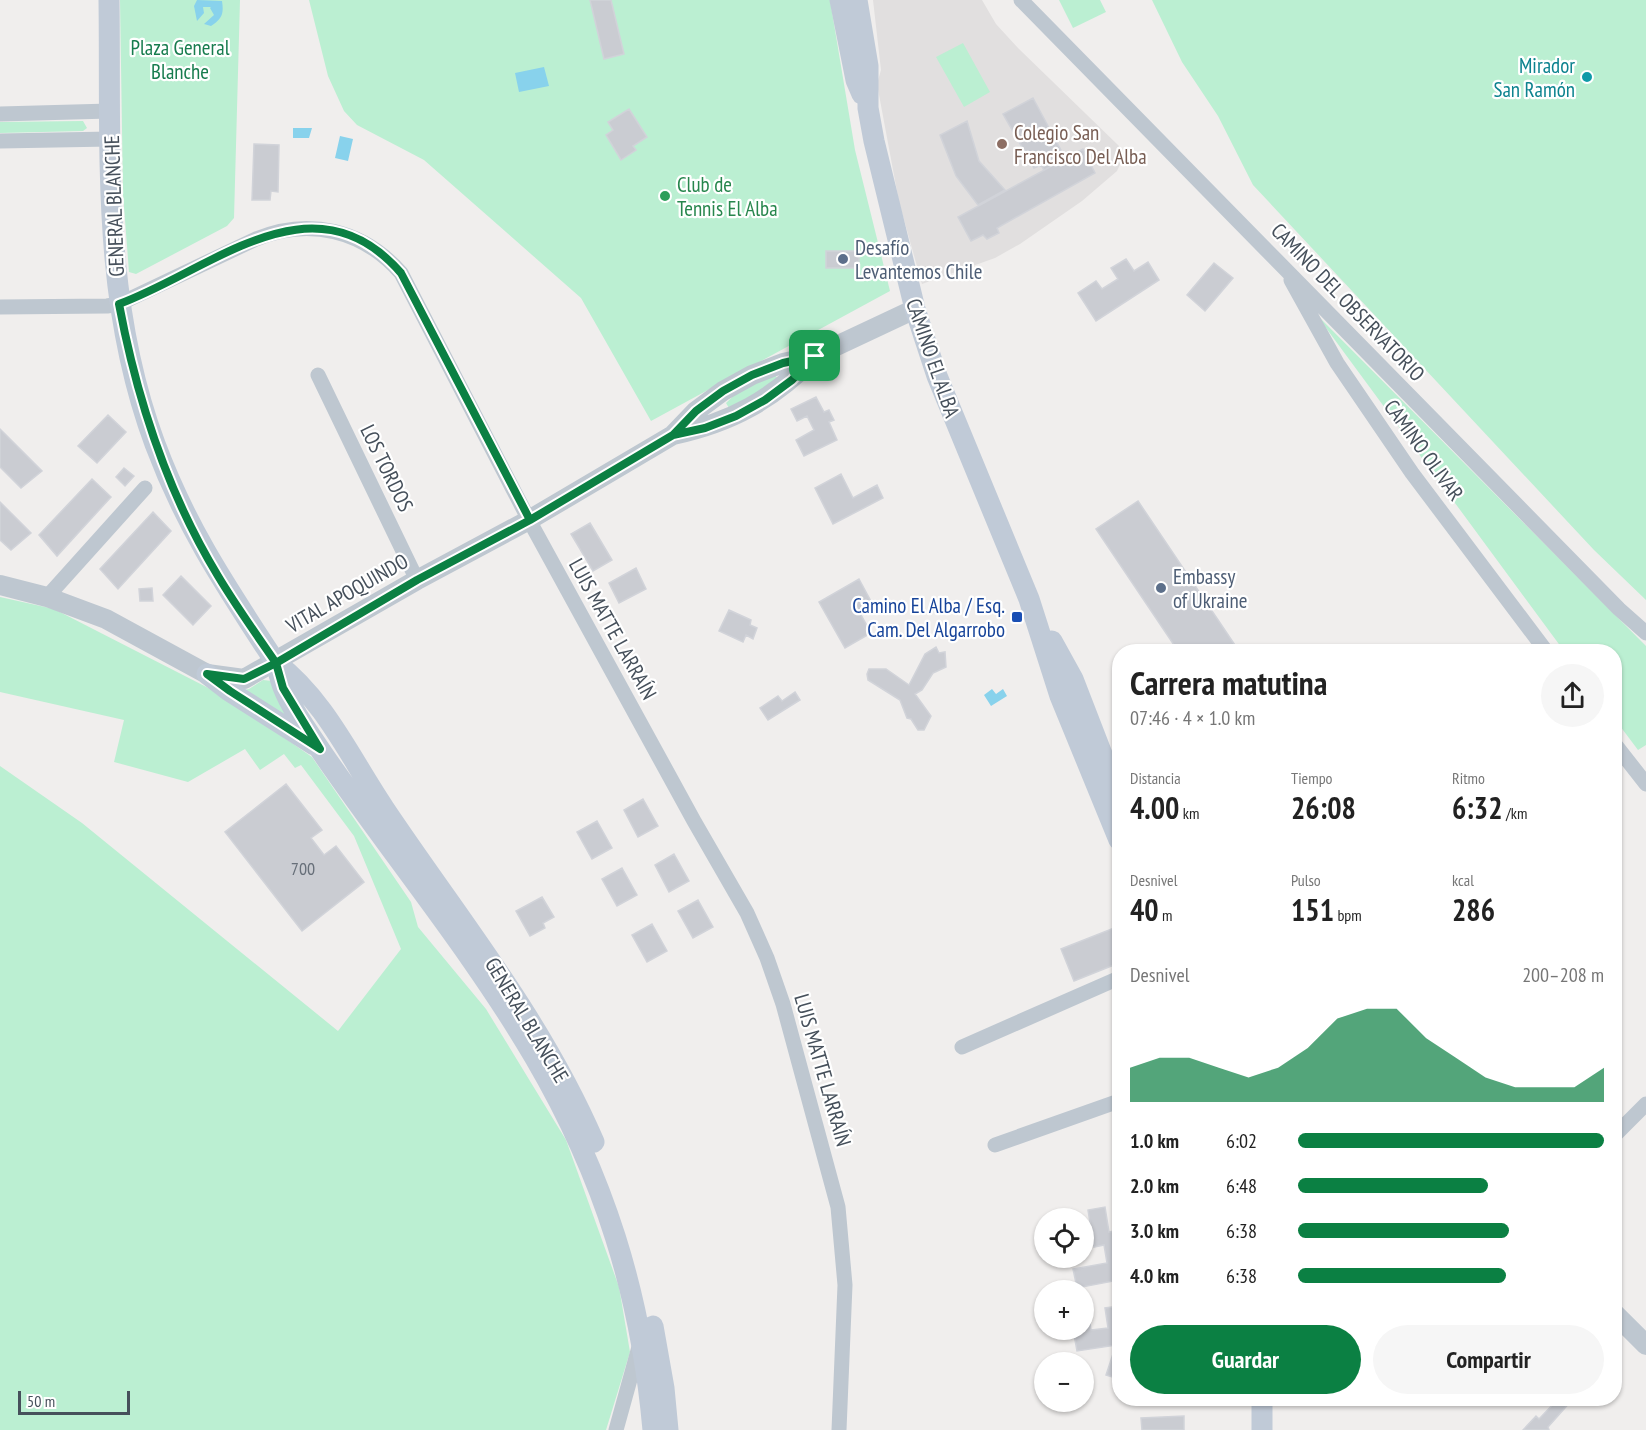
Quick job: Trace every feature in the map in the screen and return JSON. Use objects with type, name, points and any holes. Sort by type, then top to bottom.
[{"type":"main road","name":"GENERAL BLANCHE","points":[[109,0],[110,221],[119,304],[142,406],[171,485],[217,575],[276,663],[283,688],[320,749],[492,991],[553,1090],[606,1208],[641,1332],[653,1430]]},
{"type":"main road","name":"CAMINO EL ALBA","points":[[840,0],[856,80],[868,108],[892,220],[915,309],[945,396],[1029,599],[1059,696],[1112,822]]},
{"type":"main road","name":"CAMINO EL ALBA","points":[[857,0],[868,66],[868,108]]},
{"type":"main road","name":"CAMINO EL ALBA","points":[[1029,599],[1073,679],[1112,779]]},
{"type":"main road","name":"GENERAL BLANCHE","points":[[276,663],[299,680],[318,706],[385,809],[503,976],[569,1087],[604,1165],[635,1255],[659,1353],[668,1430]]},
{"type":"main road","points":[[207,674],[320,749]]},
{"type":"main road","points":[[1262,1406],[1262,1430]]},
{"type":"street","name":"CAMINO DEL OBSERVATORIO","points":[[1021,0],[1602,592],[1646,633]]},
{"type":"street","points":[[0,114],[110,111]]},
{"type":"street","points":[[0,141],[111,139]]},
{"type":"street","name":"LUIS MATTE LARRAÍN","points":[[0,307],[119,304],[271,233],[317,228],[345,234],[364,242],[382,253],[401,273],[530,520],[747,914],[783,1004],[833,1181],[842,1234],[845,1285],[839,1430]]},
{"type":"street","name":"CAMINO OLIVAR","points":[[1282,264],[1353,387],[1412,473],[1541,644]]},
{"type":"street","name":"VITAL APOQUINDO","points":[[0,585],[47,597],[106,619],[207,674],[244,679],[276,663],[417,580],[530,520],[673,435],[696,411],[723,391],[752,375],[783,363],[815,356],[915,309]]},
{"type":"street","name":"VITAL APOQUINDO","points":[[673,435],[705,428],[736,416],[765,400],[792,380],[815,356]]},
{"type":"street","name":"LOS TORDOS","points":[[318,375],[417,580]]},
{"type":"street","points":[[47,597],[146,488]]},
{"type":"street","points":[[1094,731],[1112,757]]},
{"type":"street","points":[[1622,753],[1646,784]]},
{"type":"street","points":[[1097,784],[1112,802]]},
{"type":"street","points":[[962,1047],[1112,981]]},
{"type":"street","points":[[995,1144],[1112,1103]]},
{"type":"street","points":[[1622,1128],[1646,1104]]},
{"type":"street","points":[[1622,1321],[1646,1345]]},
{"type":"street","points":[[616,1430],[641,1332]]},
{"type":"shaded area","name":"Colegio San Francisco Del Alba","points":[[873,0],[982,0],[996,24],[1018,48],[1119,146],[1123,158],[1117,171],[1082,201],[1020,244],[995,258],[922,284],[899,202],[877,84],[881,70]]},
{"type":"green space","name":"Plaza General Blanche","points":[[120,0],[240,0],[234,218],[227,226],[136,274],[129,272],[123,194]]},
{"type":"green space","name":"Club de Tennis El Alba","points":[[309,0],[830,0],[855,150],[890,291],[651,421],[581,298],[424,160],[357,125],[344,111],[328,76]]},
{"type":"green space","points":[[1059,0],[1100,0],[1106,12],[1073,28]]},
{"type":"green space","points":[[1152,0],[1646,0],[1646,600],[1594,550],[1253,185],[1218,116],[1182,62]]},
{"type":"green space","points":[[963,43],[990,92],[964,107],[936,57]]},
{"type":"green space","points":[[83,121],[87,128],[83,131],[0,133],[0,122]]},
{"type":"green space","points":[[1315,313],[1646,646],[1646,745],[1638,750],[1622,729],[1622,644],[1559,644]]},
{"type":"green space","points":[[775,375],[777,378],[755,397],[729,408],[726,403],[748,382]]},
{"type":"green space","points":[[0,597],[54,609],[224,696],[312,757],[411,902],[418,927],[486,1009],[566,1140],[619,1287],[630,1352],[606,1430],[0,1430],[0,766],[82,823],[338,1031],[401,949],[354,836],[301,765],[295,768],[284,754],[260,770],[245,749],[188,782],[114,762],[124,720],[0,692]]},
{"type":"green space","points":[[263,680],[272,681],[305,733],[240,691],[249,689]]},
{"type":"water","points":[[197,0],[222,1],[223,9],[218,21],[211,26],[204,24],[214,15],[211,7],[203,7],[204,13],[197,21],[194,6]]},
{"type":"water","points":[[544,67],[549,86],[519,92],[515,73]]},
{"type":"water","points":[[293,128],[312,128],[309,138],[293,138]]},
{"type":"water","points":[[340,136],[353,139],[348,161],[335,158]]},
{"type":"water","points":[[992,689],[996,694],[1003,689],[1007,696],[991,706],[984,695]]},
{"type":"building","points":[[590,0],[611,0],[624,54],[604,59]]},
{"type":"building","points":[[1033,98],[1062,152],[1055,157],[1058,163],[1044,170],[1041,165],[1034,168],[1003,114]]},
{"type":"building","points":[[629,109],[647,137],[633,146],[636,150],[621,160],[606,135],[613,130],[608,122]]},
{"type":"building","points":[[967,121],[979,161],[1005,190],[978,205],[956,176],[940,135]]},
{"type":"building","points":[[254,144],[279,145],[278,192],[271,191],[270,200],[252,200]]},
{"type":"building","points":[[1083,149],[1095,173],[997,228],[999,233],[987,239],[983,235],[971,241],[958,217]]},
{"type":"building","name":"Desafío Levantemos Chile","points":[[826,251],[859,251],[859,268],[826,268]]},
{"type":"building","points":[[1126,259],[1134,271],[1148,262],[1159,280],[1096,321],[1078,293],[1096,281],[1102,289],[1118,279],[1111,268]]},
{"type":"building","points":[[1214,263],[1233,278],[1205,311],[1187,295]]},
{"type":"building","points":[[816,397],[824,412],[829,410],[834,420],[829,422],[837,440],[804,456],[796,440],[814,430],[807,416],[797,421],[791,409]]},
{"type":"building","points":[[108,415],[126,432],[97,463],[78,446]]},
{"type":"building","points":[[0,429],[42,471],[21,488],[0,467]]},
{"type":"building","points":[[124,468],[134,476],[125,486],[116,477]]},
{"type":"building","points":[[841,474],[853,498],[877,485],[883,498],[833,524],[815,488]]},
{"type":"building","points":[[92,479],[111,497],[57,556],[39,535]]},
{"type":"building","points":[[1138,501],[1234,644],[1173,644],[1096,529]]},
{"type":"building","points":[[0,502],[31,533],[11,550],[0,540]]},
{"type":"building","points":[[153,512],[171,531],[118,589],[100,569]]},
{"type":"building","points":[[590,523],[612,560],[593,571],[571,534]]},
{"type":"building","points":[[636,568],[646,589],[619,603],[609,583]]},
{"type":"building","points":[[181,576],[211,606],[193,625],[163,595]]},
{"type":"building","points":[[859,579],[873,605],[860,613],[871,633],[845,648],[819,602]]},
{"type":"building","points":[[152,588],[153,601],[140,601],[139,589]]},
{"type":"building","points":[[729,610],[751,620],[750,625],[757,628],[753,639],[746,635],[743,642],[719,631]]},
{"type":"building","points":[[936,647],[939,653],[945,652],[946,667],[933,673],[922,690],[915,694],[931,716],[924,730],[918,730],[911,719],[907,718],[900,700],[868,680],[867,674],[869,669],[886,669],[909,685],[925,654]]},
{"type":"building","points":[[795,692],[800,700],[768,720],[760,708],[778,696],[782,701]]},
{"type":"building","points":[[286,784],[322,830],[311,838],[324,855],[336,846],[364,882],[302,931],[225,832]]},
{"type":"building","points":[[643,799],[658,826],[638,837],[624,810]]},
{"type":"building","points":[[597,821],[612,848],[592,859],[577,832]]},
{"type":"building","points":[[674,854],[689,881],[669,892],[655,865]]},
{"type":"building","points":[[622,868],[637,895],[617,906],[602,879]]},
{"type":"building","points":[[542,897],[554,917],[543,923],[545,928],[530,936],[516,911]]},
{"type":"building","points":[[698,900],[713,927],[693,938],[678,911]]},
{"type":"building","points":[[652,924],[667,951],[647,962],[632,935]]},
{"type":"building","points":[[1112,929],[1112,966],[1074,981],[1061,949]]},
{"type":"building","points":[[1105,1207],[1109,1232],[1112,1231],[1112,1281],[1094,1285],[1094,1280],[1075,1280],[1073,1269],[1094,1268],[1094,1265],[1107,1263],[1104,1245],[1094,1247],[1094,1209]]},
{"type":"building","points":[[1112,1307],[1112,1346],[1077,1351],[1075,1340],[1094,1340],[1094,1330],[1108,1328],[1105,1308]]},
{"type":"building","points":[[1112,1357],[1112,1377],[1106,1375]]},
{"type":"building","points":[[1551,1406],[1567,1406],[1548,1427],[1549,1430],[1523,1430],[1536,1416],[1539,1419]]},
{"type":"building","points":[[1184,1416],[1184,1430],[1142,1430],[1141,1418]]},
{"type":"place","name":"Mirador San Ramón","points":[[1587,77]]},
{"type":"place","name":"Colegio San Francisco Del Alba","points":[[1002,144]]},
{"type":"place","name":"Club de Tennis El Alba","points":[[665,196]]},
{"type":"place","name":"Desafío Levantemos Chile","points":[[843,259]]},
{"type":"place","name":"Embassy of Ukraine","points":[[1161,588]]},
{"type":"place","name":"Camino El Alba / Esq. Cam. Del Algarrobo","points":[[1017,617]]},
{"type":"route","points":[[815,356],[783,363],[752,375],[723,391],[696,411],[673,435],[530,520],[401,273],[392,262],[370,245],[332,230],[286,229],[256,239],[119,304],[142,406],[182,510],[217,575],[276,663],[244,679],[234,680],[207,674],[320,749],[283,688],[276,663],[417,580],[530,520],[601,477],[673,435],[705,428],[736,416],[765,400],[792,380],[815,356]]}]
